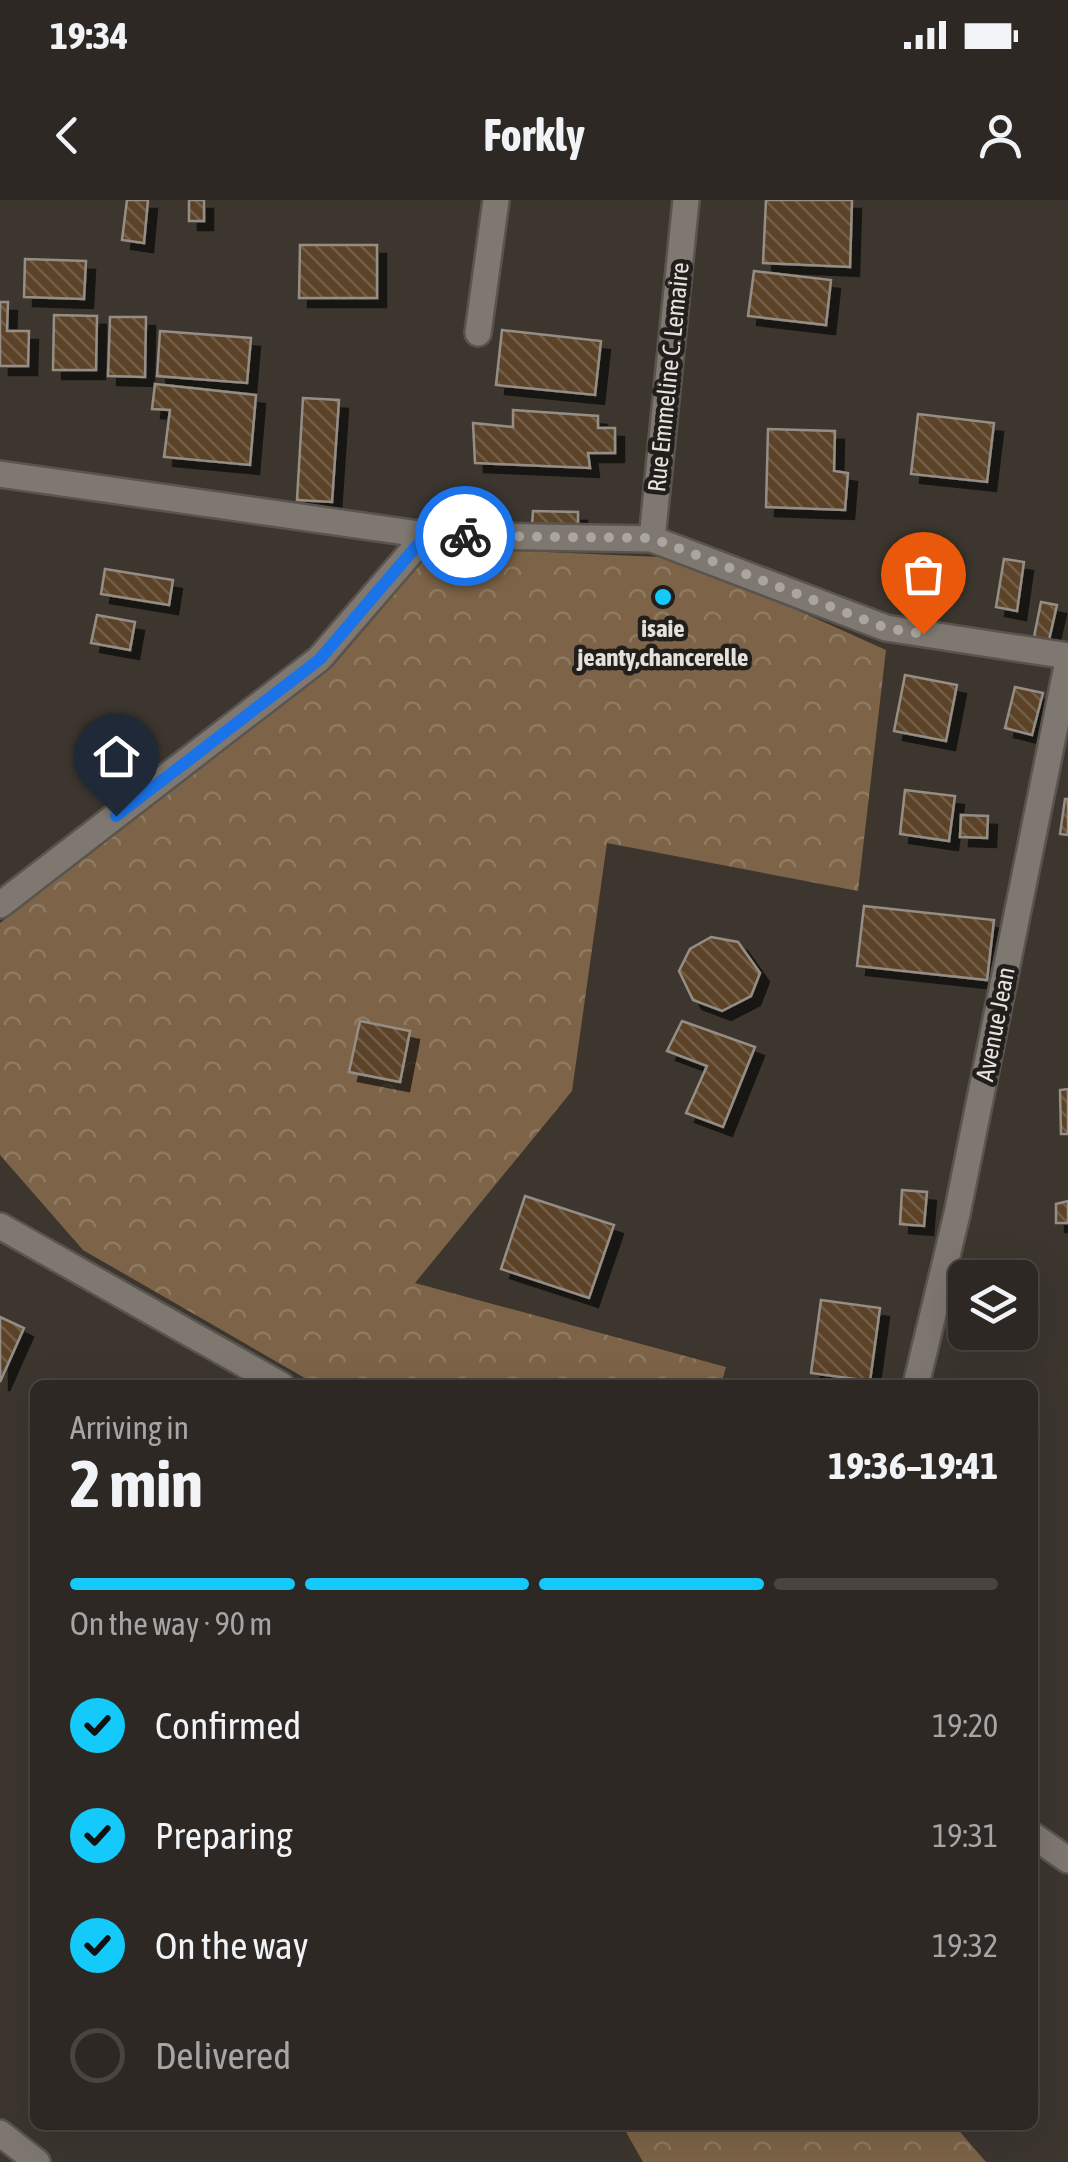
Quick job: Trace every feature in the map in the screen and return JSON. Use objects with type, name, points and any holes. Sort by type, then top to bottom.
[{"type":"street","points":[[478,333],[496,200]]},
{"type":"street","name":"Rue Emmeline C. Lemaire","points":[[652,538],[686,200]]},
{"type":"street","points":[[0,474],[426,535],[652,538],[886,628],[1068,659]]},
{"type":"street","points":[[0,906],[320,659],[426,535]]},
{"type":"street","name":"Avenue Jean","points":[[917,1380],[957,1214],[1068,659]]},
{"type":"street","points":[[0,1226],[272,1380]]},
{"type":"street","points":[[1038,1839],[1068,1860]]},
{"type":"street","points":[[0,2134],[37,2162]]},
{"type":"green space","points":[[435,547],[681,558],[886,650],[858,891],[607,843],[572,1091],[415,1283],[726,1367],[722,1380],[308,1380],[83,1250],[0,1155],[0,923],[333,666]]},
{"type":"green space","points":[[625,2130],[958,2130],[986,2162],[643,2162]]},
{"type":"building","points":[[127,200],[148,200],[144,243],[122,240]]},
{"type":"building","points":[[189,200],[204,200],[204,221],[189,221]]},
{"type":"building","points":[[766,200],[852,200],[850,267],[763,263]]},
{"type":"building","points":[[300,245],[377,245],[377,298],[299,298]]},
{"type":"building","points":[[25,259],[86,261],[84,299],[24,297]]},
{"type":"building","points":[[754,271],[831,280],[826,325],[748,316]]},
{"type":"building","points":[[0,302],[8,302],[7,331],[29,331],[28,366],[0,366]]},
{"type":"building","points":[[54,315],[97,316],[96,370],[53,370]]},
{"type":"building","points":[[110,317],[146,317],[145,377],[108,376]]},
{"type":"building","points":[[502,330],[601,341],[595,395],[496,385]]},
{"type":"building","points":[[160,331],[251,338],[247,383],[157,376]]},
{"type":"building","points":[[155,384],[256,395],[250,465],[164,457],[170,410],[152,409]]},
{"type":"building","points":[[303,398],[339,400],[332,502],[297,500]]},
{"type":"building","points":[[513,410],[598,416],[598,428],[615,428],[615,453],[588,453],[590,468],[475,463],[473,423],[513,427]]},
{"type":"building","points":[[918,414],[994,423],[987,482],[911,474]]},
{"type":"building","points":[[768,429],[835,431],[834,471],[848,473],[845,510],[766,507]]},
{"type":"building","points":[[533,511],[578,512],[578,526],[532,525]]},
{"type":"building","points":[[1004,559],[1024,562],[1017,611],[996,607]]},
{"type":"building","points":[[105,569],[173,580],[169,605],[101,594]]},
{"type":"building","points":[[1041,602],[1057,605],[1049,640],[1034,637]]},
{"type":"building","points":[[97,615],[135,622],[130,650],[91,643]]},
{"type":"building","points":[[905,675],[957,685],[946,741],[894,731]]},
{"type":"building","points":[[1015,687],[1043,693],[1032,735],[1005,728]]},
{"type":"building","points":[[905,790],[955,796],[949,841],[900,834]]},
{"type":"building","points":[[1068,799],[1068,835],[1060,834]]},
{"type":"building","points":[[961,815],[988,816],[987,838],[960,837]]},
{"type":"building","points":[[864,906],[994,920],[987,980],[857,966]]},
{"type":"building","points":[[711,937],[738,942],[760,973],[751,996],[722,1011],[693,1000],[679,971],[690,949]]},
{"type":"building","points":[[360,1021],[410,1031],[400,1082],[349,1072]]},
{"type":"building","points":[[682,1021],[755,1047],[723,1127],[686,1113],[707,1066],[667,1051]]},
{"type":"building","points":[[1068,1089],[1068,1134],[1061,1134],[1060,1090]]},
{"type":"building","points":[[902,1190],[927,1192],[924,1226],[900,1224]]},
{"type":"building","points":[[525,1196],[614,1225],[589,1298],[501,1269]]},
{"type":"building","points":[[1068,1201],[1068,1223],[1056,1223],[1056,1204]]},
{"type":"building","points":[[821,1300],[880,1308],[870,1380],[811,1373]]},
{"type":"building","points":[[0,1317],[24,1328],[0,1382]]},
{"type":"way so far","points":[[465,536],[652,538],[886,628],[923,634]]},
{"type":"place","name":"isaie jeanty,chancerelle","points":[[663,597]]},
{"type":"route","points":[[116,816],[320,659],[426,535],[465,536]]}]
